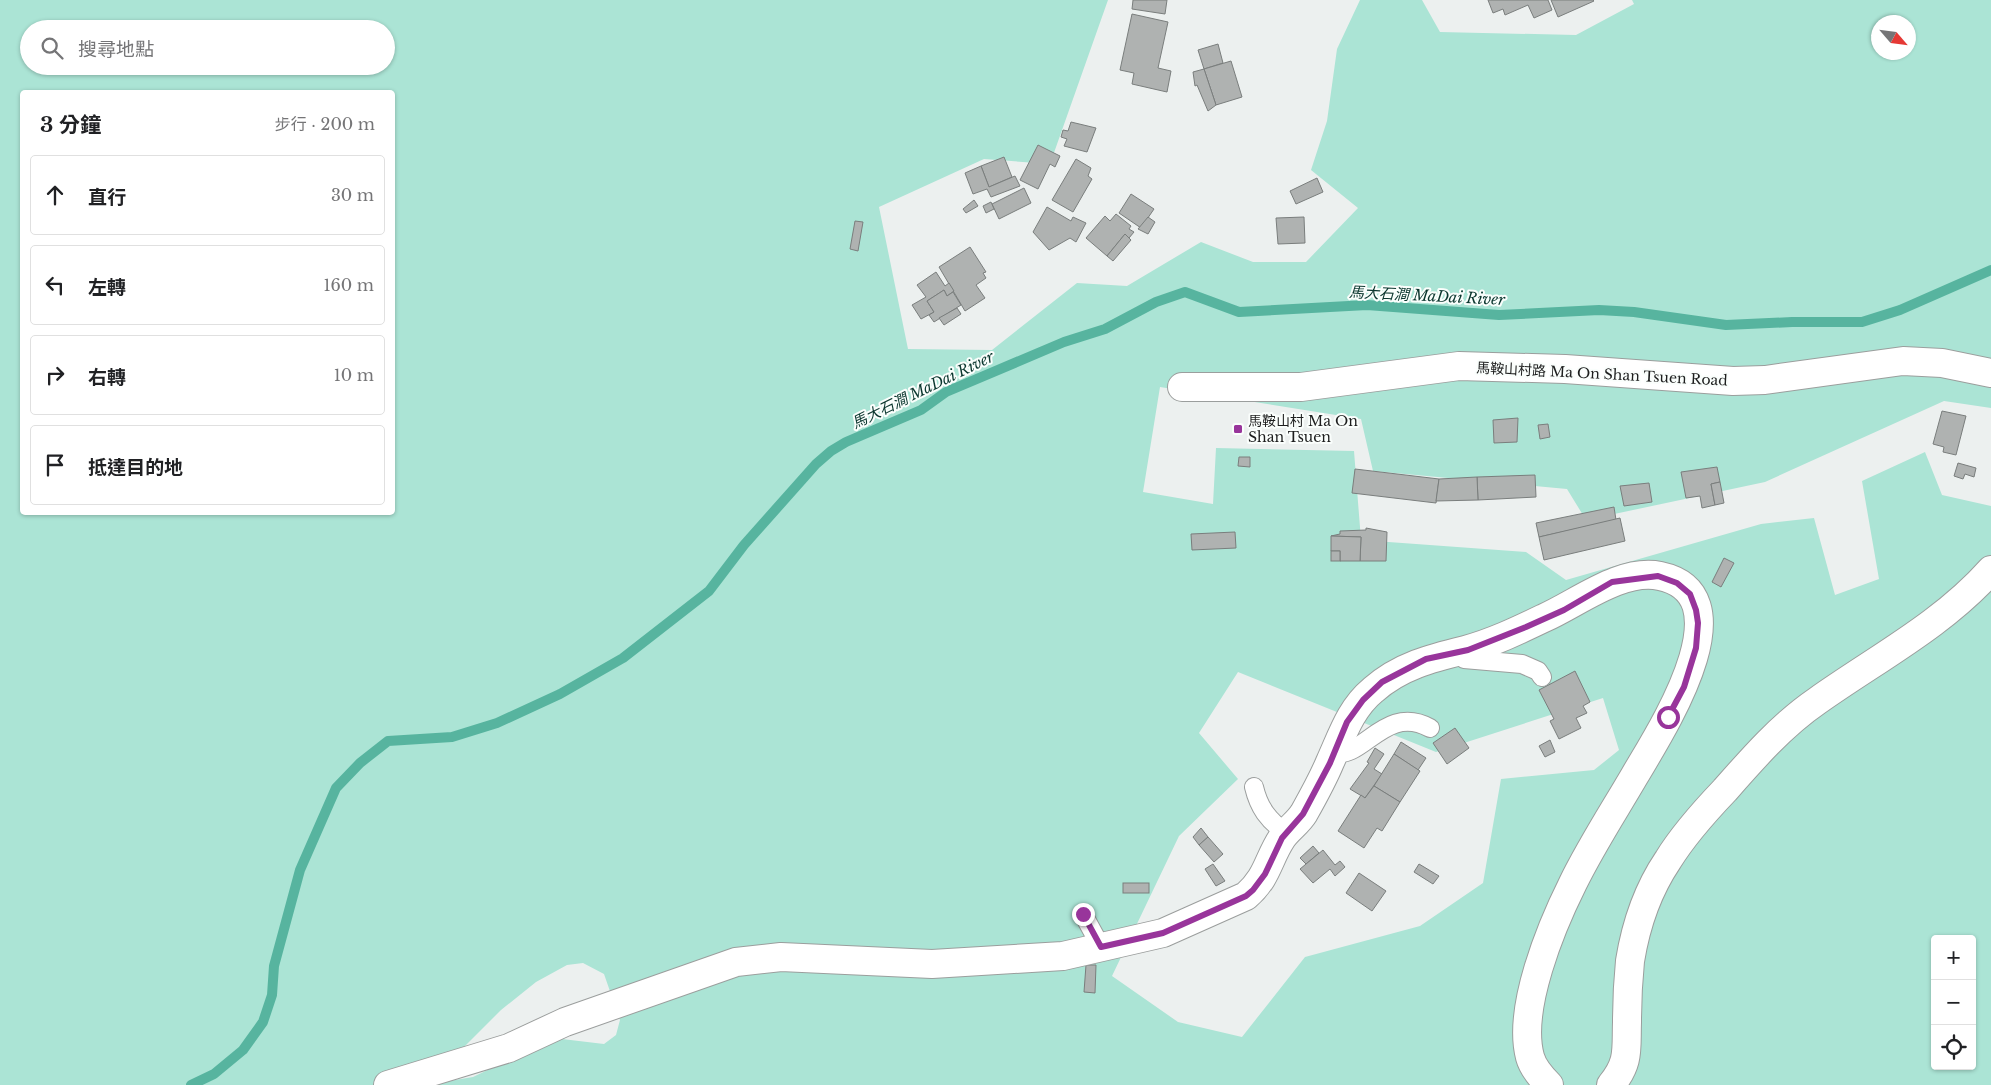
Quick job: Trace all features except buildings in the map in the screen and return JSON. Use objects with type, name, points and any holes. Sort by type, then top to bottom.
[{"type":"street","name":"馬鞍山村路 Ma On Shan Tsuen Road","points":[[1182,387],[1301,387],[1459,366],[1556,369],[1733,381],[1765,380],[1903,361],[1942,363],[1991,373]]},
{"type":"street","points":[[1611,1085],[1622,1070],[1627,1052],[1626,1023],[1630,962],[1642,907],[1655,881],[1689,829],[1752,759],[1786,726],[1815,702],[1929,627],[1991,570]]},
{"type":"street","points":[[388,1085],[509,1048],[565,1022],[736,962],[781,958],[932,964],[1063,956],[1163,933],[1246,896],[1265,874],[1286,833],[1303,814],[1347,722],[1372,690],[1418,662],[1457,651],[1468,650],[1526,627],[1564,610],[1612,582],[1623,579],[1658,576],[1677,583],[1690,594],[1696,610],[1696,648],[1684,687],[1573,883],[1551,933],[1534,980],[1527,1028],[1529,1051],[1535,1068],[1549,1085]]},
{"type":"lane","points":[[1457,651],[1464,659],[1530,666],[1542,676]]},
{"type":"lane","points":[[1334,752],[1346,752],[1398,722],[1415,721],[1430,728]]},
{"type":"lane","points":[[1254,787],[1257,803],[1266,816],[1286,833]]},
{"type":"lane","points":[[1083,914],[1101,947]]},
{"type":"green space","points":[[0,0],[1108,0],[1050,164],[984,159],[879,207],[908,349],[992,350],[1077,283],[1127,286],[1201,242],[1253,262],[1306,262],[1358,208],[1311,170],[1327,121],[1337,49],[1360,0],[1422,0],[1440,32],[1576,35],[1634,4],[1632,0],[1991,0],[1991,408],[1944,401],[1765,482],[1586,520],[1567,489],[1373,471],[1361,419],[1160,387],[1143,492],[1213,504],[1216,448],[1354,451],[1361,540],[1526,552],[1566,580],[1761,524],[1814,518],[1835,595],[1879,579],[1862,481],[1925,452],[1942,495],[1991,506],[1991,1085],[425,1085],[473,1077],[548,1041],[562,1039],[604,1044],[616,1035],[620,1020],[604,974],[583,963],[567,965],[536,982],[501,1010],[460,1051],[376,1085],[0,1085]],"holes":[[[1238,672],[1436,752],[1603,698],[1619,750],[1594,770],[1501,779],[1483,883],[1420,926],[1305,957],[1242,1037],[1178,1022],[1112,976],[1179,836],[1238,779],[1199,733]]]},
{"type":"waterway","name":"馬大石澗 MaDai River","points":[[191,1085],[214,1074],[243,1050],[263,1022],[272,995],[274,966],[300,870],[336,788],[360,763],[388,741],[452,737],[497,723],[560,694],[623,658],[709,591],[744,545],[816,464],[831,451],[846,442],[921,410],[946,392],[1064,342],[1105,329],[1156,302],[1185,292],[1239,312],[1367,305],[1499,315],[1599,310],[1634,312],[1726,325],[1792,322],[1862,322],[1900,310],[1991,270]]},
{"type":"place","name":"馬鞍山村 Ma On Shan Tsuen","points":[[1238,429]]},
{"type":"route","points":[[1083,914],[1101,947],[1163,933],[1246,896],[1265,874],[1282,838],[1300,819],[1330,763],[1347,722],[1372,690],[1410,666],[1426,659],[1468,650],[1526,627],[1564,610],[1612,582],[1623,579],[1658,576],[1677,583],[1690,594],[1696,610],[1698,623],[1696,648],[1684,687],[1668,717]]}]
